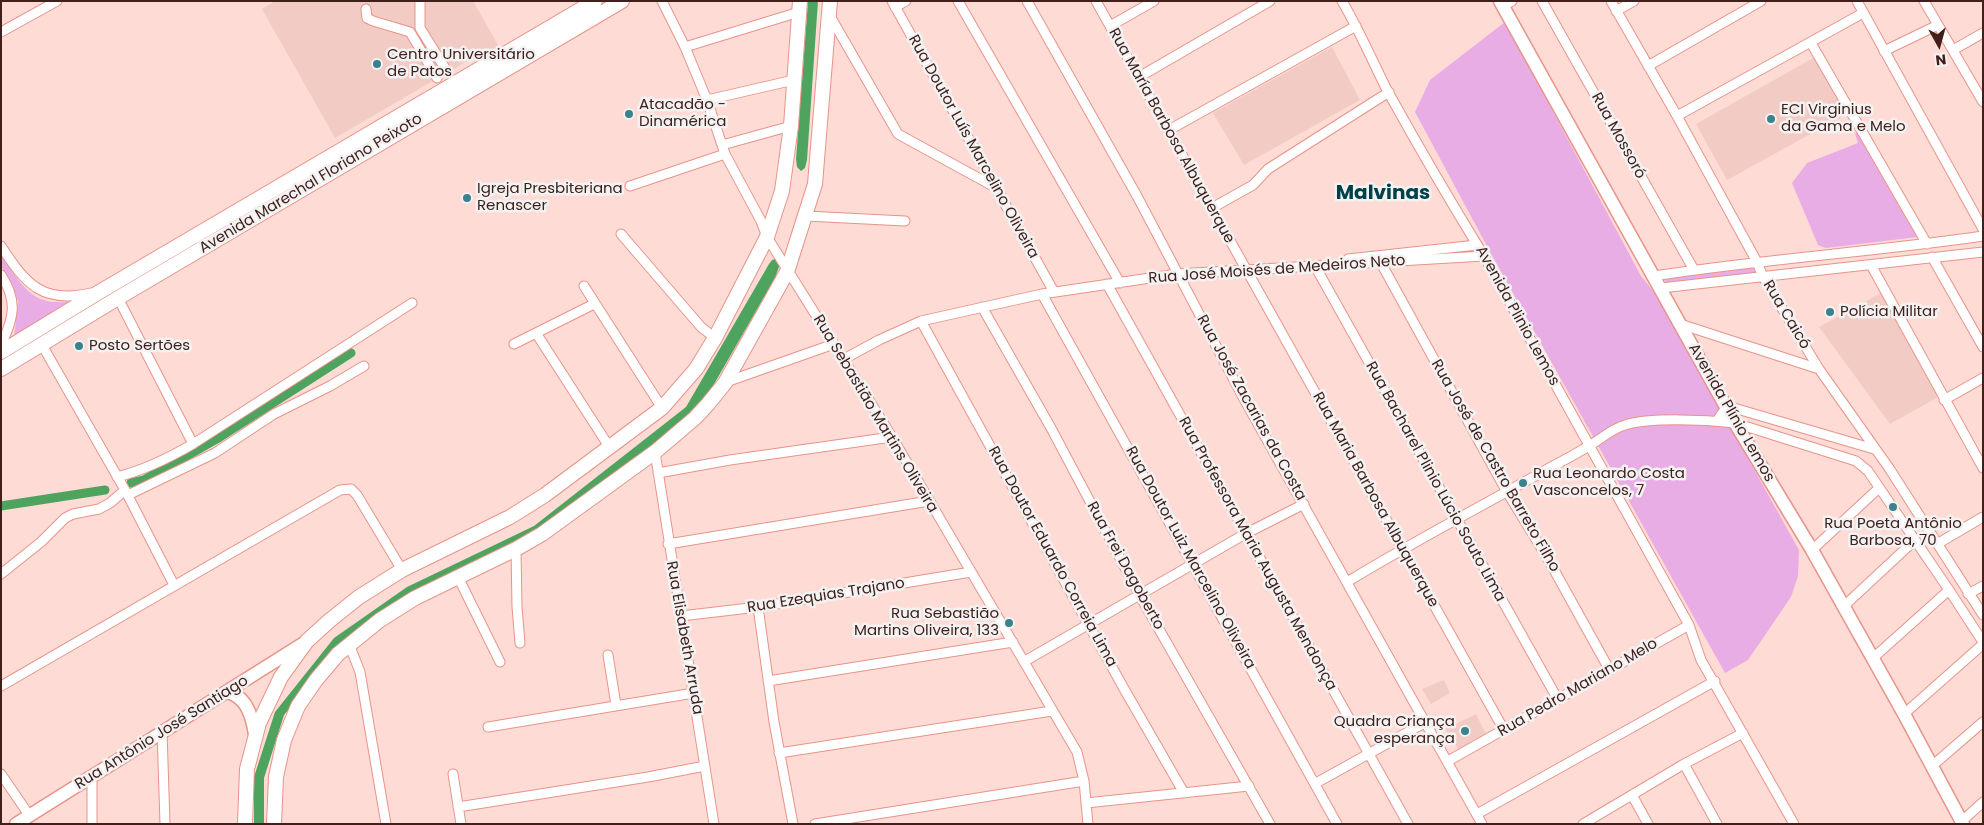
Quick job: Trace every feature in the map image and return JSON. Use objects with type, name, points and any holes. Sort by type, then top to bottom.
[{"type":"main road","name":"Avenida Marechal Floriano Peixoto","points":[[1,352],[101,291],[595,1]]},
{"type":"main road","name":"Avenida Marechal Floriano Peixoto","points":[[1,369],[622,1]]},
{"type":"main road","points":[[274,824],[278,759],[291,721],[298,706],[316,680],[349,644],[380,620],[415,598],[516,549],[576,510],[655,452],[695,418],[725,383],[787,272],[815,184],[830,1]]},
{"type":"main road","name":"Avenida Plínio Lemos","points":[[1505,3],[1735,423],[1812,550],[1963,822]]},
{"type":"main road","points":[[245,824],[247,769],[255,734],[265,707],[281,677],[307,641],[359,597],[402,570],[510,517],[545,495],[662,408],[696,369],[715,338],[767,238],[782,191],[791,126],[799,6]]},
{"type":"main road","name":"Rua Antônio José Santiago","points":[[16,824],[307,641]]},
{"type":"main road","points":[[226,692],[232,693],[243,701],[251,716],[255,734]]},
{"type":"street","points":[[1,32],[57,1]]},
{"type":"street","points":[[420,1],[420,28],[448,73]]},
{"type":"street","name":"Rua Sebastião Martins Oliveira","points":[[662,1],[685,48],[725,154],[761,221],[767,238],[892,437],[1077,752],[1084,781],[1088,824]]},
{"type":"street","points":[[893,4],[906,1]]},
{"type":"street","points":[[958,1],[1120,283]]},
{"type":"street","name":"Rua José Zacarias da Costa","points":[[1027,1],[1137,196],[1177,274],[1482,824]]},
{"type":"street","name":"Rua María Barbosa Albuquerque","points":[[1096,1],[1140,77],[1246,271]]},
{"type":"street","points":[[1110,26],[1154,1]]},
{"type":"street","points":[[1140,77],[1270,1]]},
{"type":"street","points":[[1169,130],[1356,26],[1342,1]]},
{"type":"street","name":"Rua Mossoró","points":[[1542,1],[1694,270]]},
{"type":"street","name":"Rua Caicó","points":[[1611,1],[1678,116],[1757,262],[1763,277],[1819,369],[1874,450],[1889,468],[1983,615]]},
{"type":"street","points":[[1616,11],[1634,1]]},
{"type":"street","points":[[1648,66],[1761,1]]},
{"type":"street","points":[[1857,1],[1983,229]]},
{"type":"street","points":[[1924,1],[1983,102]]},
{"type":"street","name":"Rua Doutor Luís Marcelino Oliveira","points":[[893,4],[993,186],[1054,292]]},
{"type":"street","points":[[685,48],[799,6]]},
{"type":"street","points":[[366,9],[367,18],[372,21],[410,32],[437,78]]},
{"type":"street","points":[[1678,116],[1863,13]]},
{"type":"street","points":[[830,16],[898,134],[993,186]]},
{"type":"street","points":[[1884,51],[1938,25]]},
{"type":"street","name":"Avenida Plinio Lemos","points":[[1356,26],[1389,92],[1484,256],[1689,625]]},
{"type":"street","points":[[1953,50],[1983,34]]},
{"type":"street","points":[[1810,43],[1927,244]]},
{"type":"street","points":[[706,100],[794,80]]},
{"type":"street","points":[[1212,208],[1253,185],[1268,169],[1389,92]]},
{"type":"street","points":[[722,145],[791,126]]},
{"type":"street","points":[[630,186],[725,154]]},
{"type":"street","points":[[806,216],[905,221]]},
{"type":"street","points":[[621,234],[701,327],[715,338]]},
{"type":"street","points":[[1654,276],[1983,236]]},
{"type":"street","points":[[1246,271],[1477,245]]},
{"type":"street","points":[[1,246],[28,282],[40,290],[66,298],[101,291]]},
{"type":"street","points":[[1661,288],[1983,252]]},
{"type":"street","name":"Rua José Moisés de Medeiros Neto","points":[[844,359],[879,340],[921,321],[982,306],[1054,292],[1177,274],[1484,256]]},
{"type":"street","points":[[1932,258],[1983,346]]},
{"type":"street","name":"Rua José de Castro Barreto Filho","points":[[1381,263],[1507,492],[1548,559],[1610,669]]},
{"type":"street","points":[[1870,265],[1944,400],[1979,453],[1983,468]]},
{"type":"street","name":"Rua Bacharel Plinio Lúcio Souto Lima","points":[[1314,266],[1557,698]]},
{"type":"street","name":"Rua Maria Barbosa Albuquerque","points":[[1246,271],[1504,730]]},
{"type":"street","points":[[1,275],[10,289],[12,300],[12,317],[1,345]]},
{"type":"street","name":"Rua Professora Maria Augusta Mendonça","points":[[1107,284],[1408,824]]},
{"type":"street","points":[[584,286],[662,408]]},
{"type":"street","name":"Rua Doutor Luiz Marcelino Oliveira","points":[[1042,294],[1156,495],[1192,565],[1316,783],[1337,824]]},
{"type":"street","points":[[118,298],[194,444]]},
{"type":"street","points":[[118,477],[162,461],[194,444],[412,303]]},
{"type":"street","points":[[514,344],[594,304]]},
{"type":"street","name":"Rua Frei Dagoberto","points":[[982,306],[1051,428],[1139,594],[1270,824]]},
{"type":"street","name":"Rua Doutor Eduardo Correia Lima","points":[[921,321],[1123,687],[1184,793]]},
{"type":"street","points":[[1680,324],[1819,369]]},
{"type":"street","points":[[536,333],[610,448]]},
{"type":"street","points":[[725,383],[834,344]]},
{"type":"street","points":[[42,345],[118,477],[174,585]]},
{"type":"street","points":[[1,574],[41,542],[65,518],[72,514],[99,509],[126,493],[215,453],[274,414],[330,386],[364,366]]},
{"type":"street","points":[[1944,400],[1983,378]]},
{"type":"street","points":[[1717,421],[1726,406],[1874,450]]},
{"type":"street","points":[[1347,582],[1402,549],[1590,446],[1609,432],[1624,425],[1644,422],[1717,421],[1735,423],[1856,461],[1868,472],[1916,540],[1983,643],[1904,714]]},
{"type":"street","points":[[658,473],[730,460],[892,437]]},
{"type":"street","name":"Rua Elisabeth Arruda","points":[[655,452],[668,544],[694,693],[714,824]]},
{"type":"street","points":[[1812,550],[1879,488]]},
{"type":"street","points":[[1,686],[340,490],[350,489],[362,503],[402,570]]},
{"type":"street","points":[[668,544],[929,501]]},
{"type":"street","points":[[1025,661],[1245,534],[1304,504]]},
{"type":"street","points":[[1937,544],[1983,518]]},
{"type":"street","points":[[1843,607],[1916,540]]},
{"type":"street","points":[[516,549],[520,643]]},
{"type":"street","name":"Rua Ezequias Trajano","points":[[680,616],[758,607],[971,572]]},
{"type":"street","points":[[458,577],[500,662]]},
{"type":"street","points":[[1968,594],[1983,586]]},
{"type":"street","points":[[1872,659],[1949,590]]},
{"type":"street","points":[[758,607],[761,644],[793,824]]},
{"type":"street","points":[[1689,625],[1701,660],[1794,824]]},
{"type":"street","name":"Rua Pedro Mariano Melo","points":[[1448,761],[1689,625]]},
{"type":"street","points":[[768,680],[1012,642]]},
{"type":"street","points":[[349,644],[360,672],[386,824]]},
{"type":"street","points":[[608,655],[616,705]]},
{"type":"street","points":[[1477,814],[1714,681]]},
{"type":"street","points":[[488,728],[694,693]]},
{"type":"street","points":[[779,753],[1052,711]]},
{"type":"street","points":[[1316,783],[1426,722]]},
{"type":"street","points":[[1932,766],[1983,722]]},
{"type":"street","points":[[162,731],[165,824]]},
{"type":"street","points":[[1583,824],[1684,764],[1743,733]]},
{"type":"street","points":[[1684,764],[1717,824]]},
{"type":"street","points":[[458,807],[648,777],[705,766]]},
{"type":"street","points":[[1,774],[29,815]]},
{"type":"street","points":[[453,774],[461,824]]},
{"type":"street","points":[[92,777],[92,824]]},
{"type":"street","points":[[815,824],[1084,781]]},
{"type":"street","points":[[1086,803],[1248,786]]},
{"type":"street","points":[[1632,795],[1648,824]]},
{"type":"street","points":[[1963,822],[1983,802]]},
{"type":"shaded area","name":"Centro Universitário de Patos","points":[[275,1],[473,1],[501,50],[494,55],[486,50],[335,138],[262,9]]},
{"type":"shaded area","points":[[808,1],[818,1],[807,160],[805,168],[801,171],[797,167],[796,159]]},
{"type":"shaded area","points":[[1505,22],[1641,276],[1658,297],[1799,550],[1798,576],[1791,597],[1748,660],[1725,673],[1495,261],[1415,112],[1430,80]]},
{"type":"shaded area","points":[[1332,47],[1360,100],[1244,165],[1213,113]]},
{"type":"shaded area","name":"ECI Virginius da Gama e Melo","points":[[1815,57],[1847,114],[1727,180],[1696,124]]},
{"type":"shaded area","points":[[1859,131],[1918,237],[1826,248],[1818,245],[1792,183],[1807,163],[1858,143],[1855,134]]},
{"type":"shaded area","points":[[1,254],[20,282],[32,294],[50,302],[75,301],[14,338],[18,301],[12,285],[1,266]]},
{"type":"shaded area","points":[[778,258],[780,264],[775,278],[698,412],[541,531],[412,594],[341,643],[284,715],[264,778],[264,824],[254,824],[254,777],[275,712],[334,638],[407,587],[534,526],[686,407],[769,264],[772,260]]},
{"type":"shaded area","points":[[1753,265],[1759,275],[1666,286],[1665,278]]},
{"type":"shaded area","points":[[1881,293],[1938,397],[1890,424],[1819,327]]},
{"type":"shaded area","points":[[1444,680],[1450,693],[1431,704],[1422,689]]},
{"type":"shaded area","name":"Quadra Criança esperança","points":[[1476,714],[1486,734],[1458,749],[1445,729]]},
{"type":"waterway","points":[[131,483],[144,480],[220,437],[351,353]]},
{"type":"waterway","points":[[1,506],[105,490]]},
{"type":"place","name":"Centro Universitário de Patos","points":[[377,64]]},
{"type":"place","name":"Atacadão - Dinamérica","points":[[629,114]]},
{"type":"place","name":"ECI Virginius da Gama e Melo","points":[[1771,119]]},
{"type":"place","name":"Igreja Presbiteriana Renascer","points":[[467,198]]},
{"type":"place","name":"Polícia Militar","points":[[1830,312]]},
{"type":"place","name":"Posto Sertões","points":[[79,346]]},
{"type":"place","name":"Rua Leonardo Costa Vasconcelos, 7","points":[[1523,483]]},
{"type":"place","name":"Rua Poeta Antônio Barbosa, 70","points":[[1893,507]]},
{"type":"place","name":"Rua Sebastião Martins Oliveira, 133","points":[[1009,623]]},
{"type":"place","name":"Quadra Criança esperança","points":[[1465,731]]},
{"type":"district","name":"Malvinas","points":[[1383,194]]}]
